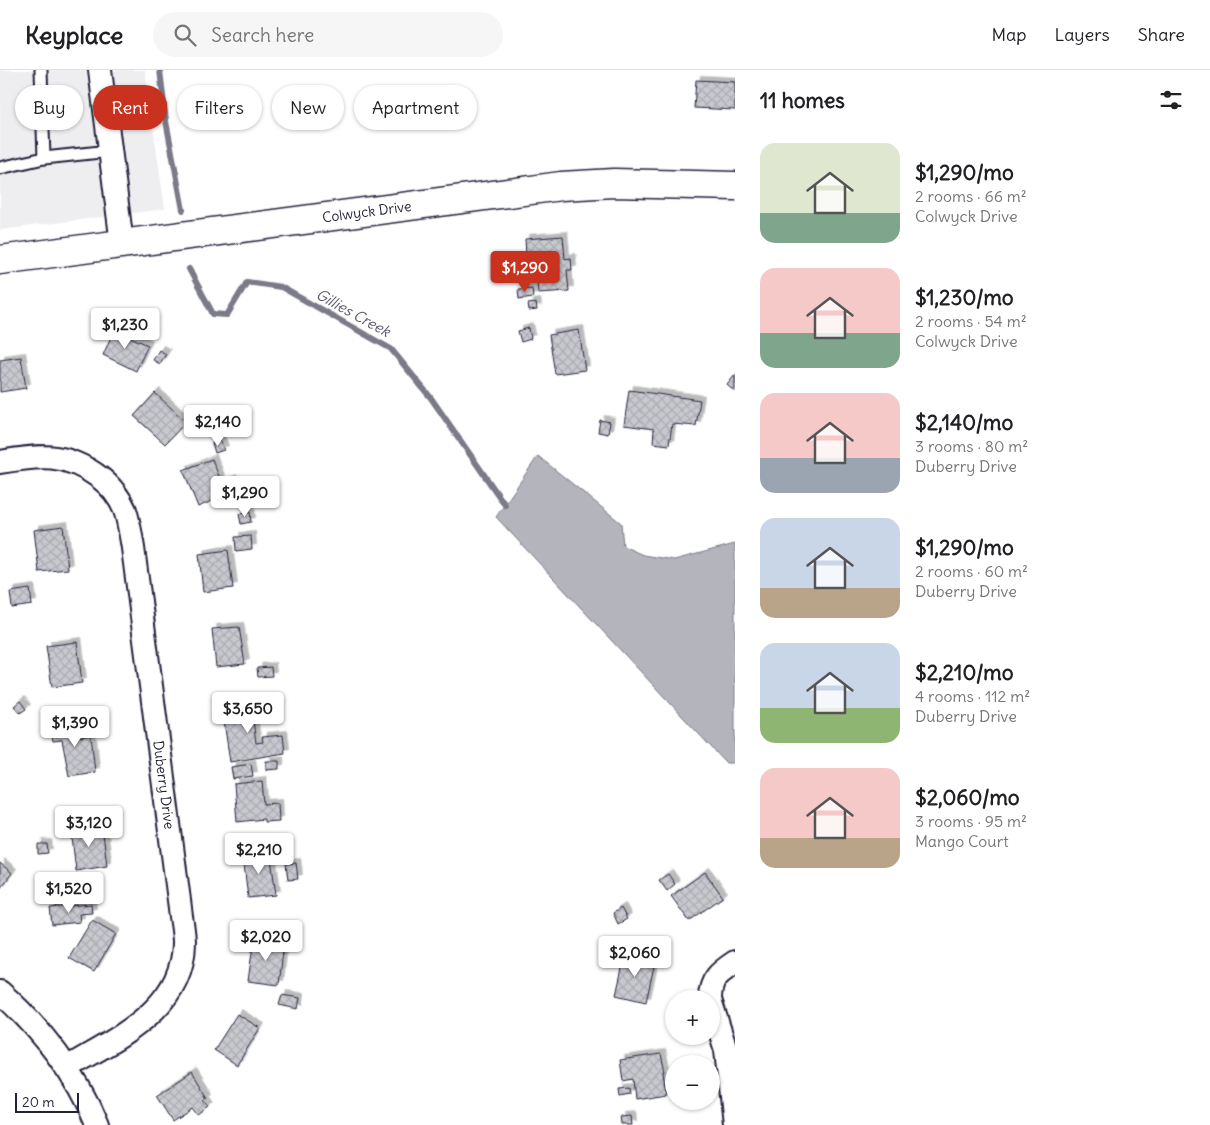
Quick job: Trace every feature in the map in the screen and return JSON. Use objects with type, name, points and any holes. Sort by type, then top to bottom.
[{"type":"street","points":[[100,70],[122,244]]},
{"type":"street","name":"Colwyck Drive","points":[[0,260],[561,186],[614,183],[735,186]]},
{"type":"street","name":"Duberry Drive","points":[[0,462],[48,456],[84,465],[109,484],[125,510],[133,548],[184,943],[180,967],[168,993],[151,1015],[67,1068]]},
{"type":"street","points":[[710,990],[710,986],[717,974],[735,962]]},
{"type":"street","points":[[0,992],[38,1031],[67,1068],[97,1125]]},
{"type":"street","points":[[720,1022],[730,1046],[734,1125]]},
{"type":"lane","points":[[41,70],[44,158]]},
{"type":"lane","points":[[0,168],[44,158],[110,150]]},
{"type":"shaded area","points":[[0,70],[145,70],[147,85],[93,85],[93,130],[154,130],[165,209],[0,230]]},
{"type":"shaded area","points":[[538,456],[621,523],[623,546],[643,555],[674,560],[735,544],[735,763],[726,763],[496,517]]},
{"type":"building","points":[[696,80],[735,82],[735,110],[694,108]]},
{"type":"building","points":[[563,236],[565,259],[571,258],[572,270],[567,270],[569,291],[538,293],[535,255],[526,256],[525,239]]},
{"type":"building","points":[[532,288],[533,297],[519,299],[518,289]]},
{"type":"building","points":[[536,303],[537,310],[529,311],[528,304]]},
{"type":"building","points":[[529,328],[531,339],[521,342],[518,331]]},
{"type":"building","points":[[114,330],[148,345],[136,371],[103,355]]},
{"type":"building","points":[[579,330],[585,370],[555,374],[549,335]]},
{"type":"building","points":[[159,350],[166,354],[160,364],[153,360]]},
{"type":"building","points":[[21,357],[26,388],[0,392],[0,360]]},
{"type":"building","points":[[735,375],[735,392],[727,385]]},
{"type":"building","points":[[629,390],[700,400],[696,426],[672,424],[669,445],[653,443],[654,429],[624,425]]},
{"type":"building","points":[[155,393],[186,422],[165,444],[134,416]]},
{"type":"building","points":[[600,420],[610,422],[608,434],[598,432]]},
{"type":"building","points":[[220,440],[224,450],[215,453],[212,443]]},
{"type":"building","points":[[212,459],[222,484],[232,479],[236,491],[198,507],[183,470]]},
{"type":"building","points":[[250,512],[251,522],[241,524],[239,514]]},
{"type":"building","points":[[63,526],[68,569],[39,572],[34,530]]},
{"type":"building","points":[[251,536],[252,549],[236,551],[235,537]]},
{"type":"building","points":[[228,550],[233,588],[203,592],[199,554]]},
{"type":"building","points":[[30,589],[32,605],[12,608],[10,592]]},
{"type":"building","points":[[239,627],[245,664],[216,667],[212,629]]},
{"type":"building","points":[[77,642],[82,683],[52,687],[46,646]]},
{"type":"building","points":[[271,667],[272,676],[258,677],[257,668]]},
{"type":"building","points":[[20,701],[26,709],[20,713],[14,706]]},
{"type":"building","points":[[262,703],[264,719],[253,720],[256,743],[263,742],[262,737],[283,735],[285,753],[230,762],[222,708]]},
{"type":"building","points":[[78,721],[80,737],[91,735],[95,772],[69,776],[62,740],[53,741],[50,725]]},
{"type":"building","points":[[266,761],[279,761],[279,769],[266,770]]},
{"type":"building","points":[[251,764],[253,776],[233,779],[231,767]]},
{"type":"building","points":[[262,781],[264,804],[278,803],[279,821],[264,822],[264,819],[237,822],[234,784]]},
{"type":"building","points":[[102,825],[107,866],[76,871],[71,829]]},
{"type":"building","points":[[38,844],[47,844],[48,853],[38,854]]},
{"type":"building","points":[[270,852],[276,895],[248,898],[243,856]]},
{"type":"building","points":[[0,863],[12,873],[0,889]]},
{"type":"building","points":[[296,863],[298,879],[288,880],[286,864]]},
{"type":"building","points":[[705,872],[723,897],[689,921],[671,896]]},
{"type":"building","points":[[668,874],[675,884],[667,891],[659,880]]},
{"type":"building","points":[[91,904],[92,913],[79,914],[80,922],[52,925],[50,908]]},
{"type":"building","points":[[621,908],[627,919],[618,924],[613,913]]},
{"type":"building","points":[[92,920],[116,934],[94,972],[69,958]]},
{"type":"building","points":[[254,938],[284,942],[279,985],[248,981]]},
{"type":"building","points":[[625,955],[655,962],[646,1002],[616,995]]},
{"type":"building","points":[[282,995],[300,998],[298,1009],[279,1005]]},
{"type":"building","points":[[237,1014],[260,1028],[237,1065],[214,1050]]},
{"type":"building","points":[[661,1054],[665,1072],[663,1072],[665,1094],[635,1099],[633,1079],[623,1081],[620,1060]]},
{"type":"building","points":[[192,1072],[208,1098],[205,1100],[210,1107],[199,1115],[193,1107],[173,1120],[157,1095]]},
{"type":"building","points":[[629,1088],[630,1094],[620,1096],[619,1089]]},
{"type":"building","points":[[632,1116],[633,1125],[622,1125],[621,1117]]},
{"type":"waterway","name":"Gillies Creek","points":[[160,70],[166,121],[183,210]]},
{"type":"waterway","name":"Gillies Creek","points":[[189,269],[213,314],[227,315],[247,282],[281,287],[391,349],[431,398],[505,505]]}]
